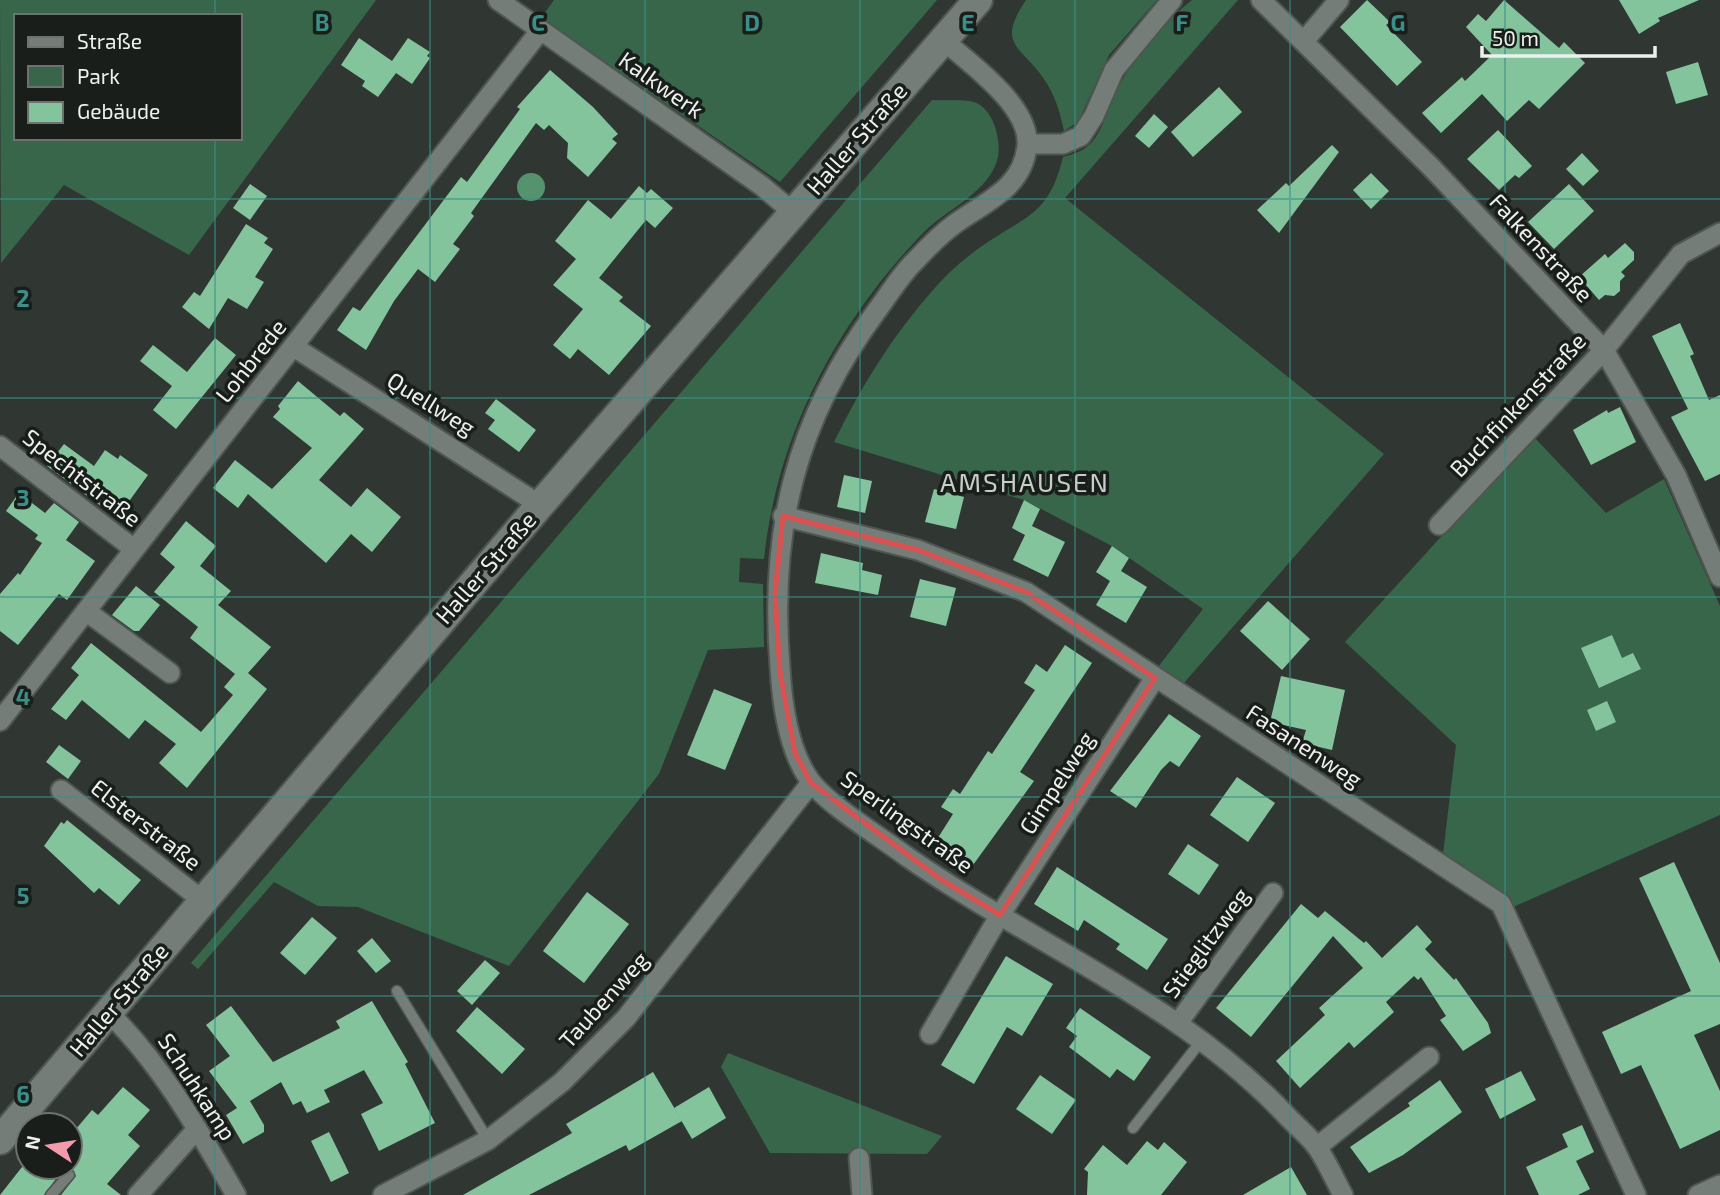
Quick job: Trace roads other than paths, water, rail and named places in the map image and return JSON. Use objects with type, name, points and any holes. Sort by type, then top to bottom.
[{"type":"main road","name":"Haller Straße","points":[[33,1111],[202,900],[978,0]]},
{"type":"street","name":"Kalkwerk","points":[[498,0],[762,186],[794,213]]},
{"type":"street","points":[[943,40],[999,90],[1024,121],[1028,144],[1063,144],[1081,136],[1094,116],[1114,70],[1172,0]]},
{"type":"street","name":"Falkenstraße","points":[[1261,0],[1431,167],[1604,350],[1676,475],[1720,577]]},
{"type":"street","points":[[1304,41],[1339,0]]},
{"type":"street","name":"Lohbrede","points":[[0,721],[540,31]]},
{"type":"street","name":"Sperlingstraße","points":[[1028,144],[1012,182],[997,199],[956,223],[912,263],[857,337],[808,426],[783,516],[775,594],[780,672],[795,753],[811,783],[918,863],[1202,1040],[1258,1086],[1317,1147],[1343,1195]]},
{"type":"street","name":"Buchfinkenstraße","points":[[1439,525],[1604,350],[1682,254],[1720,233]]},
{"type":"street","name":"Quellweg","points":[[294,347],[540,505]]},
{"type":"street","name":"Spechtstraße","points":[[0,446],[134,549]]},
{"type":"street","name":"Fasanenweg","points":[[783,516],[918,550],[1026,592],[1501,904],[1636,1195]]},
{"type":"street","points":[[86,611],[170,673]]},
{"type":"street","name":"Gimpelweg","points":[[1000,915],[1155,678]]},
{"type":"street","name":"Taubenweg","points":[[383,1195],[488,1140],[562,1082],[626,1018],[811,783]]},
{"type":"street","name":"Elsterstraße","points":[[61,790],[202,900]]},
{"type":"street","name":"Stieglitzweg","points":[[1178,1023],[1273,893]]},
{"type":"street","points":[[930,1034],[1000,915]]},
{"type":"street","name":"Schuhkamp","points":[[109,1013],[139,1042],[197,1129],[236,1195]]},
{"type":"street","points":[[1317,1147],[1429,1057]]},
{"type":"street","points":[[138,1195],[197,1129]]},
{"type":"street","points":[[859,1158],[862,1195]]},
{"type":"street","points":[[1698,1195],[1720,1185]]},
{"type":"lane","points":[[397,990],[488,1140]]},
{"type":"lane","points":[[1133,1128],[1202,1040]]},
{"type":"lane","points":[[51,1195],[64,1181]]},
{"type":"district","name":"AMSHAUSEN","points":[[1025,483]]}]
